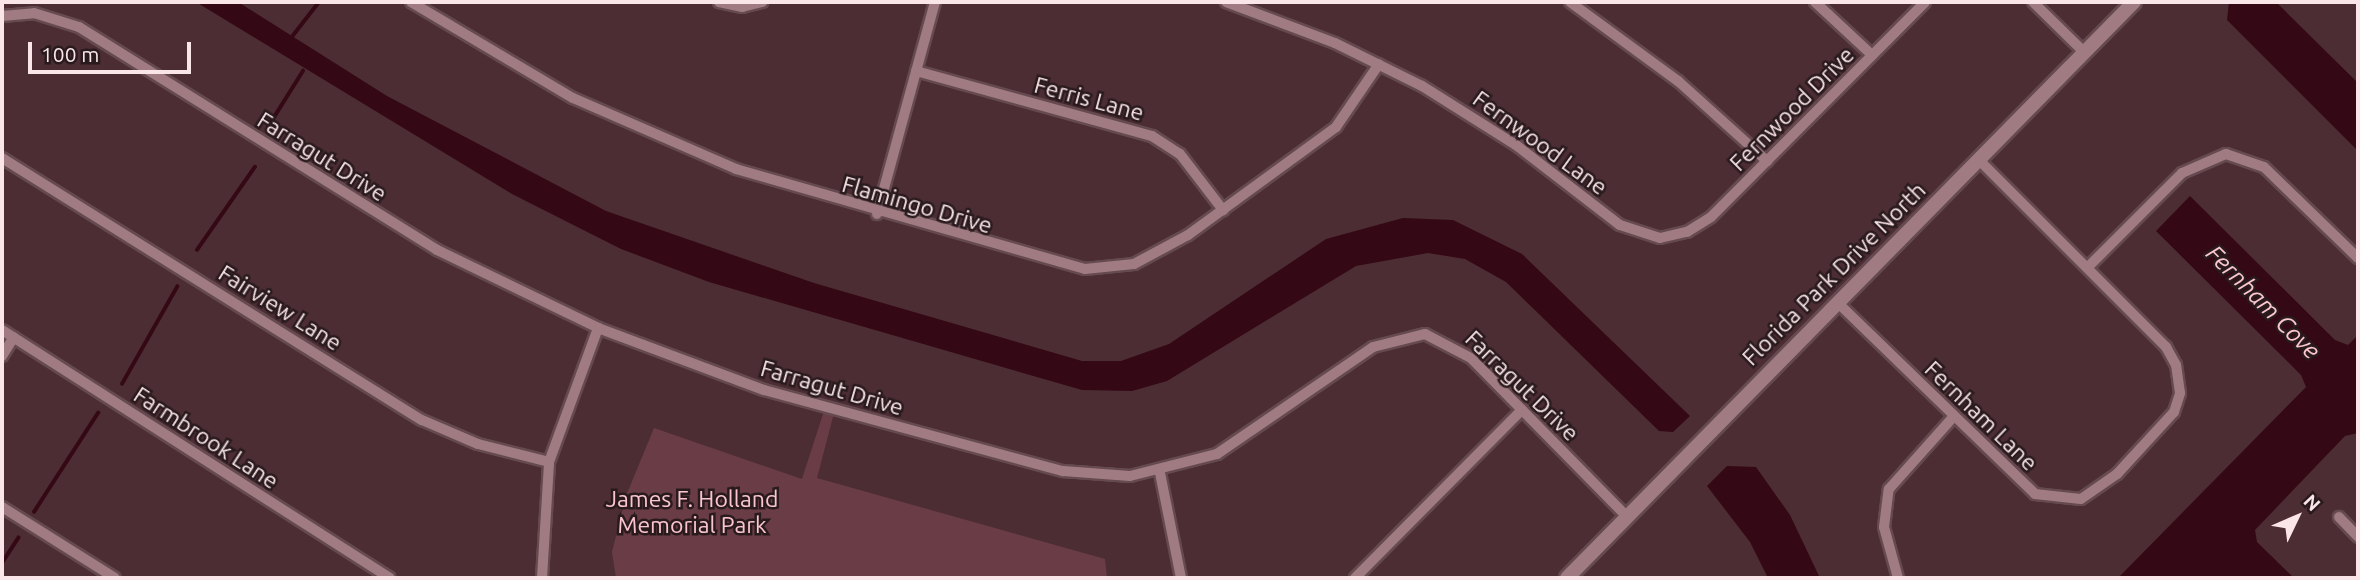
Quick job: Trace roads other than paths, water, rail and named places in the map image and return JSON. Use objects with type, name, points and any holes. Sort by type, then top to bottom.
[{"type":"street","name":"Flamingo Drive","points":[[411,2],[519,69],[630,125],[736,169],[877,214],[1092,269],[1155,255],[1223,210],[1336,127],[1379,64]]},
{"type":"street","points":[[719,2],[741,7],[762,2]]},
{"type":"street","points":[[877,214],[935,2]]},
{"type":"street","points":[[1226,2],[1379,64]]},
{"type":"street","points":[[1570,2],[1687,88],[1767,161]]},
{"type":"street","points":[[1815,2],[1872,55]]},
{"type":"street","name":"Fernwood Drive","points":[[1680,235],[1704,223],[1925,2]]},
{"type":"street","points":[[2033,2],[2085,53]]},
{"type":"street","name":"Florida Park Drive North","points":[[1567,578],[2134,2]]},
{"type":"street","name":"Farragut Drive","points":[[2,16],[34,13],[79,27],[402,230],[598,328],[764,390],[1054,469],[1113,477],[1160,473],[1225,449],[1373,347],[1409,334],[1456,345],[1627,517]]},
{"type":"street","name":"Fernwood Lane","points":[[1379,64],[1492,129],[1628,230],[1653,237],[1680,235]]},
{"type":"street","name":"Ferris Lane","points":[[916,71],[1153,136],[1180,154],[1223,210]]},
{"type":"street","points":[[2088,267],[2182,173],[2217,154],[2258,163],[2358,258]]},
{"type":"street","name":"Fairview Lane","points":[[2,158],[422,420],[466,440],[549,462]]},
{"type":"street","name":"Fernham Lane","points":[[1838,303],[2025,487],[2066,501],[2100,489],[2168,421],[2180,393],[2173,358],[2088,267],[1979,160]]},
{"type":"street","points":[[542,578],[549,462],[598,328]]},
{"type":"street","name":"Farmbrook Lane","points":[[2,330],[390,578]]},
{"type":"street","points":[[2,356],[14,337]]},
{"type":"street","points":[[1355,578],[1522,410]]},
{"type":"street","points":[[1898,578],[1884,527],[1889,489],[1954,416]]},
{"type":"street","points":[[1160,473],[1181,578]]},
{"type":"street","points":[[2,507],[115,578]]},
{"type":"street","points":[[2339,517],[2358,537]]},
{"type":"water","points":[[196,2],[238,2],[387,96],[606,211],[814,283],[1082,361],[1121,361],[1169,344],[1326,239],[1403,218],[1453,220],[1522,254],[1690,416],[1673,432],[1659,431],[1506,282],[1465,259],[1428,253],[1356,266],[1167,381],[1132,391],[1082,390],[709,282],[621,249],[512,194]]},
{"type":"water","points":[[2229,2],[2276,2],[2358,83],[2358,151],[2227,20]]},
{"type":"water","name":"Fernham Cove","points":[[2190,196],[2335,340],[2348,345],[2358,335],[2358,433],[2345,436],[2255,530],[2257,542],[2294,578],[2118,578],[2306,387],[2301,375],[2156,231]]},
{"type":"water","points":[[1727,466],[1756,467],[1790,515],[1820,578],[1768,578],[1750,542],[1707,486]]},
{"type":"waterway","points":[[291,38],[319,2]]},
{"type":"waterway","points":[[268,127],[303,71]]},
{"type":"waterway","points":[[197,250],[255,167]]},
{"type":"waterway","points":[[122,384],[177,287]]},
{"type":"waterway","points":[[34,512],[98,413]]},
{"type":"waterway","points":[[2,563],[18,538]]},
{"type":"park label","name":"James F. Holland Memorial Park","points":[[692,512]]}]
